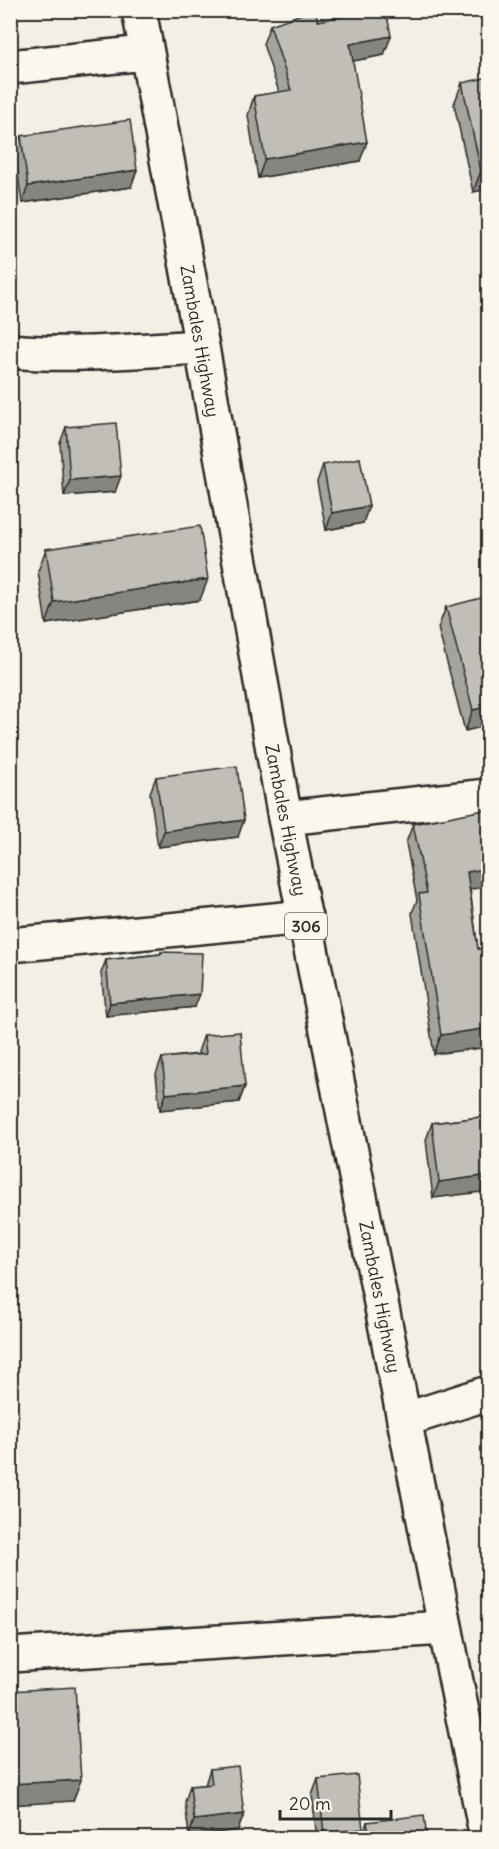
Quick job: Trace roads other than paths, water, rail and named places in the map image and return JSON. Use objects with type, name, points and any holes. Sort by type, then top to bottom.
[{"type":"main road","name":"Zambales Highway","points":[[139,10],[202,346],[285,818],[487,1839]]},
{"type":"main road","points":[[10,67],[146,53]]},
{"type":"main road","points":[[10,351],[114,352],[202,346]]},
{"type":"main road","points":[[285,818],[489,796]]},
{"type":"main road","points":[[10,945],[305,917]]},
{"type":"main road","points":[[404,1420],[489,1393]]},
{"type":"main road","points":[[10,1655],[445,1628]]}]
